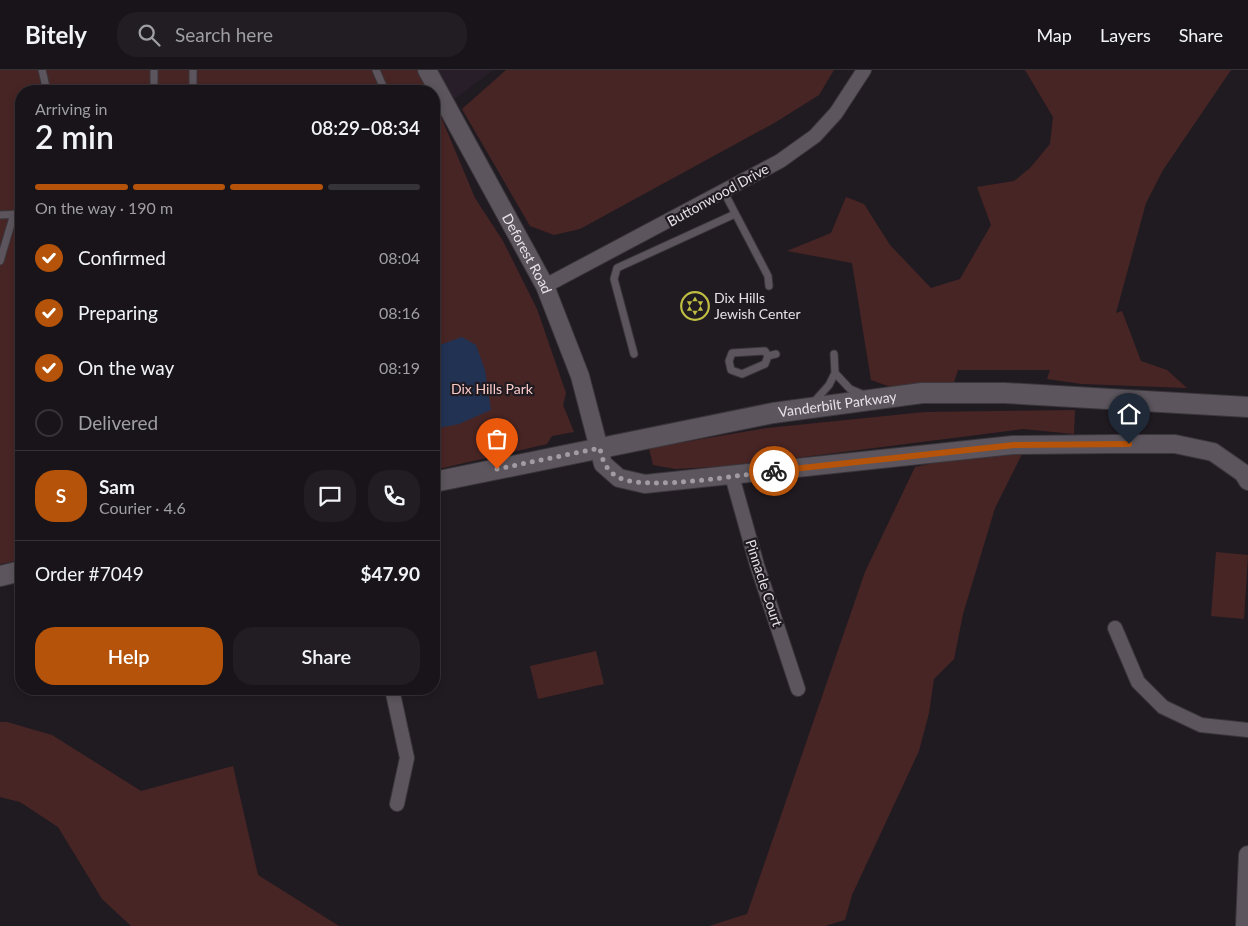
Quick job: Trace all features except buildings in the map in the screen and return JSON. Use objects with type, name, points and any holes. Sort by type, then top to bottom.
[{"type":"main road","name":"Vanderbilt Parkway","points":[[440,481],[809,408],[922,393],[1005,393],[1248,407]]},
{"type":"main road","points":[[0,576],[15,572]]},
{"type":"street","name":"Deforest Road","points":[[427,70],[435,85]]},
{"type":"street","name":"Buttonwood Drive","points":[[545,286],[780,161],[815,136],[836,113],[864,70]]},
{"type":"street","name":"Deforest Road","points":[[440,94],[545,286],[580,376],[603,464],[619,478],[645,484],[1014,445],[1176,444],[1213,452],[1243,473],[1248,481]]},
{"type":"street","name":"Pinnacle Court","points":[[732,476],[757,565],[798,689]]},
{"type":"street","points":[[1115,628],[1138,682],[1163,707],[1201,725],[1248,730]]},
{"type":"street","points":[[393,695],[407,758],[397,804]]},
{"type":"street","points":[[1246,915],[1248,855]]},
{"type":"lane","points":[[42,70],[46,85]]},
{"type":"lane","points":[[154,70],[154,85]]},
{"type":"lane","points":[[193,70],[193,85]]},
{"type":"lane","points":[[376,70],[382,85]]},
{"type":"lane","points":[[724,192],[768,276],[769,286]]},
{"type":"lane","points":[[0,215],[15,214]]},
{"type":"lane","points":[[634,354],[614,279],[617,268],[736,214]]},
{"type":"lane","points":[[0,261],[15,222]]},
{"type":"lane","points":[[768,356],[764,351],[732,353],[728,361],[731,370],[742,374],[764,364],[768,356],[776,354]]},
{"type":"lane","points":[[809,408],[829,385],[835,373],[834,354]]},
{"type":"lane","points":[[835,373],[850,389],[873,399]]},
{"type":"shaded area","points":[[421,70],[493,70],[452,101],[440,89],[440,85],[436,85]]},
{"type":"green space","points":[[0,70],[421,70],[427,85],[15,85],[15,561],[0,564]]},
{"type":"green space","points":[[506,70],[834,70],[819,95],[776,122],[580,229],[554,235],[530,226],[462,109]]},
{"type":"green space","points":[[1025,70],[1231,70],[1163,170],[1146,203],[1116,313],[1122,311],[1141,361],[1167,370],[1187,388],[1082,384],[1047,379],[1050,370],[958,370],[953,385],[888,386],[871,380],[852,263],[787,251],[831,233],[846,197],[864,204],[890,245],[931,288],[960,279],[991,225],[977,187],[1014,181],[1030,168],[1050,144],[1053,117]]},
{"type":"green space","name":"Dix Hills Park","points":[[440,114],[475,198],[503,241],[537,309],[566,393],[563,405],[574,432],[552,436],[547,444],[440,469]]},
{"type":"green space","points":[[1075,410],[1074,434],[1023,429],[732,466],[675,469],[653,465],[649,448],[767,428],[925,412]]},
{"type":"green space","points":[[976,454],[1022,454],[995,508],[963,614],[954,659],[934,679],[929,713],[919,751],[852,895],[845,920],[825,926],[709,926],[747,914],[865,572],[915,467]]},
{"type":"green space","points":[[1216,552],[1248,555],[1244,619],[1211,616]]},
{"type":"green space","points":[[596,651],[604,684],[538,699],[530,666]]},
{"type":"green space","points":[[0,722],[7,722],[52,735],[141,791],[233,766],[258,875],[339,926],[131,926],[102,899],[58,827],[20,802],[0,797]]},
{"type":"water","points":[[462,337],[476,345],[485,370],[491,410],[459,424],[440,428],[440,345]]},
{"type":"way so far","points":[[497,469],[600,448],[603,464],[619,478],[645,484],[774,471]]},
{"type":"place","name":"Dix Hills Jewish Center","points":[[695,306]]},
{"type":"route","points":[[774,471],[1014,445],[1129,444]]}]
